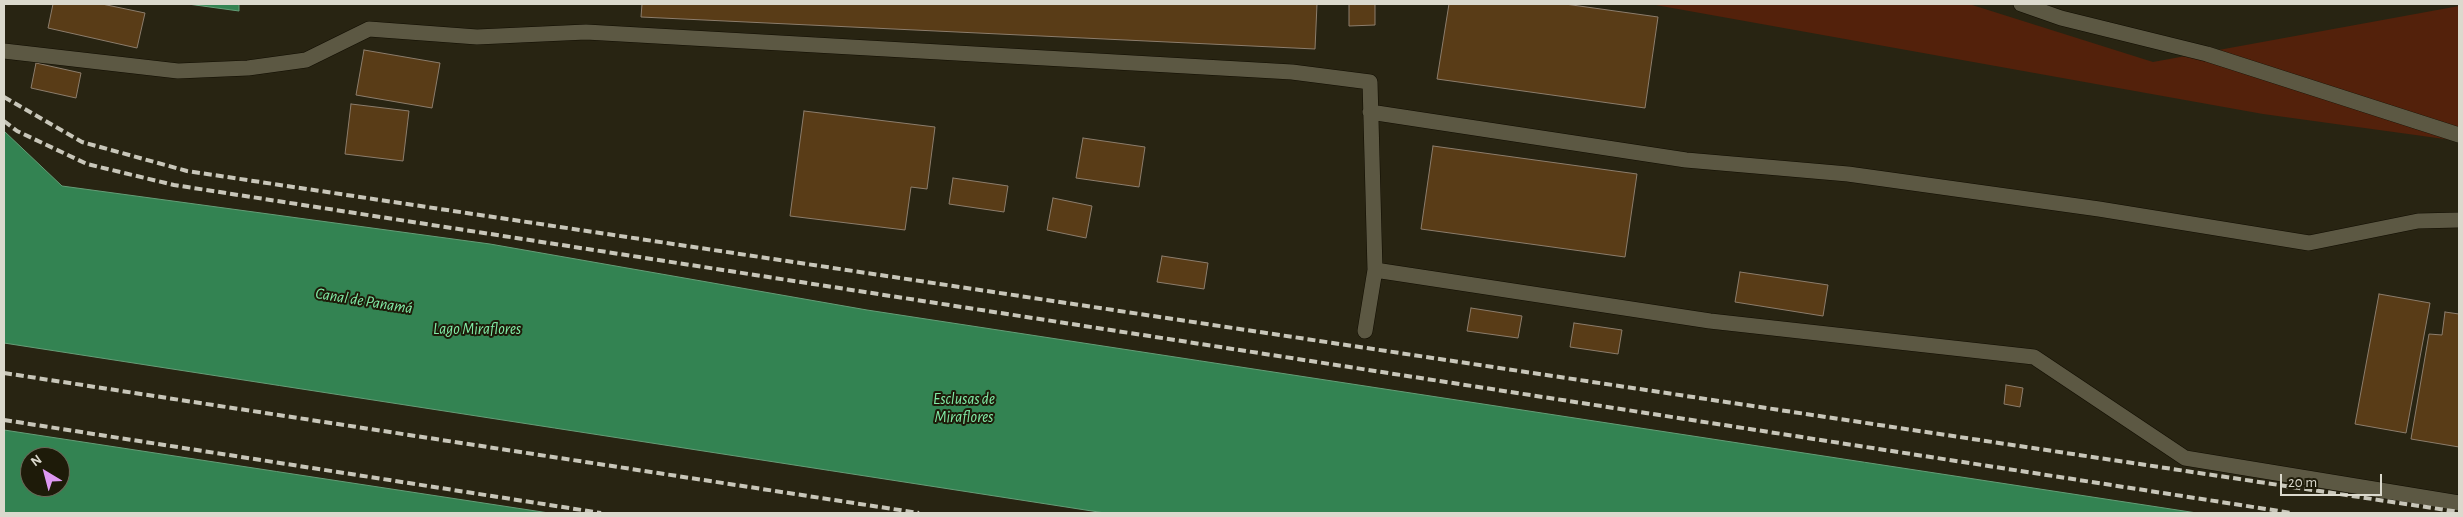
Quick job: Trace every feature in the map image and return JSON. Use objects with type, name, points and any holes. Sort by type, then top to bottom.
[{"type":"lane","points":[[2021,4],[2061,18],[2207,54],[2459,135]]},
{"type":"lane","points":[[4,51],[178,71],[248,68],[306,60],[369,29],[477,37],[586,32],[1292,72],[1370,82],[1375,270],[1365,331]]},
{"type":"lane","points":[[1370,112],[1686,160],[1848,174],[2090,207],[2309,243],[2418,221],[2459,220]]},
{"type":"lane","points":[[1375,270],[1710,321],[2034,357],[2185,458],[2459,502]]},
{"type":"shaded area","points":[[1650,4],[1969,4],[2153,62],[2459,6],[2459,141],[2263,114]]},
{"type":"water","points":[[188,4],[239,4],[239,11]]},
{"type":"water","points":[[4,131],[62,186],[490,244],[867,310],[2197,513],[1105,513],[4,343]]},
{"type":"water","points":[[4,430],[549,513],[4,513]]},
{"type":"building","points":[[53,4],[102,4],[145,13],[137,48],[48,28]]},
{"type":"building","points":[[642,4],[1317,4],[1315,49],[641,17]]},
{"type":"building","points":[[1349,4],[1375,4],[1375,25],[1349,26]]},
{"type":"building","points":[[1449,4],[1565,4],[1658,17],[1645,108],[1437,79]]},
{"type":"building","points":[[364,50],[440,63],[432,108],[356,95]]},
{"type":"building","points":[[36,63],[81,73],[76,98],[31,88]]},
{"type":"building","points":[[351,104],[409,111],[403,161],[345,154]]},
{"type":"building","points":[[804,111],[935,127],[927,189],[911,187],[905,230],[790,216]]},
{"type":"building","points":[[1083,138],[1145,147],[1139,187],[1076,178]]},
{"type":"building","points":[[1433,146],[1637,174],[1625,257],[1421,229]]},
{"type":"building","points":[[953,178],[1008,186],[1004,212],[949,204]]},
{"type":"building","points":[[1053,198],[1092,206],[1086,238],[1047,230]]},
{"type":"building","points":[[1162,256],[1208,263],[1204,289],[1157,282]]},
{"type":"building","points":[[1740,272],[1828,285],[1823,316],[1735,302]]},
{"type":"building","points":[[2379,294],[2430,303],[2406,433],[2355,424]]},
{"type":"building","points":[[1471,308],[1522,316],[1518,338],[1467,331]]},
{"type":"building","points":[[2445,312],[2459,314],[2459,447],[2411,439],[2429,334],[2442,335]]},
{"type":"building","points":[[1574,323],[1622,330],[1618,354],[1570,347]]},
{"type":"building","points":[[2006,385],[2023,388],[2020,407],[2004,404]]},
{"type":"railway","points":[[4,97],[82,142],[187,171],[2459,512]]},
{"type":"railway","points":[[4,121],[17,131],[87,164],[174,185],[2292,513]]},
{"type":"railway","points":[[4,373],[919,513]]},
{"type":"railway","points":[[4,420],[601,513]]},
{"type":"water label","name":"Canal de Panamá","points":[[364,301]]},
{"type":"water label","name":"Lago Miraflores","points":[[477,329]]},
{"type":"water label","name":"Esclusas de Miraflores","points":[[964,408]]}]
